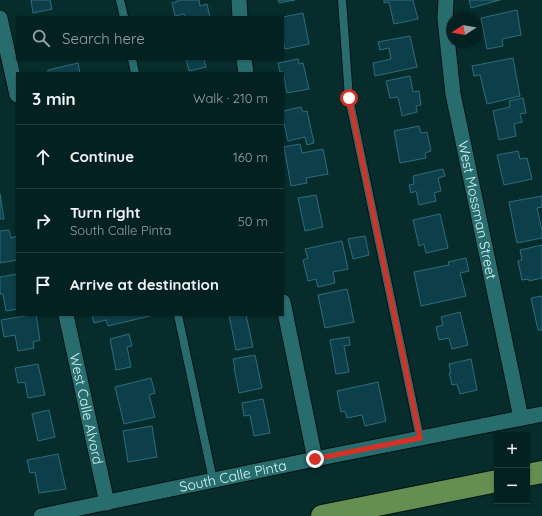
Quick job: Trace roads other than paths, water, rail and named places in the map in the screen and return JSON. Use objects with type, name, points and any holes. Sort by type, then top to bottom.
[{"type":"highway","points":[[530,474],[542,472]]},
{"type":"highway","points":[[322,516],[494,482]]},
{"type":"street","points":[[239,0],[240,16]]},
{"type":"street","name":"West Mossman Street","points":[[446,0],[445,19],[452,94],[521,418]]},
{"type":"street","points":[[0,18],[16,90]]},
{"type":"street","points":[[244,60],[246,72]]},
{"type":"street","points":[[284,307],[315,459]]},
{"type":"street","name":"West Calle Alvord","points":[[66,316],[107,503]]},
{"type":"street","name":"South Calle Pinta","points":[[41,516],[542,414]]},
{"type":"lane","points":[[120,0],[124,16]]},
{"type":"lane","points":[[342,0],[349,98],[420,438]]},
{"type":"lane","points":[[132,60],[135,72]]},
{"type":"lane","points":[[178,316],[213,480]]}]
